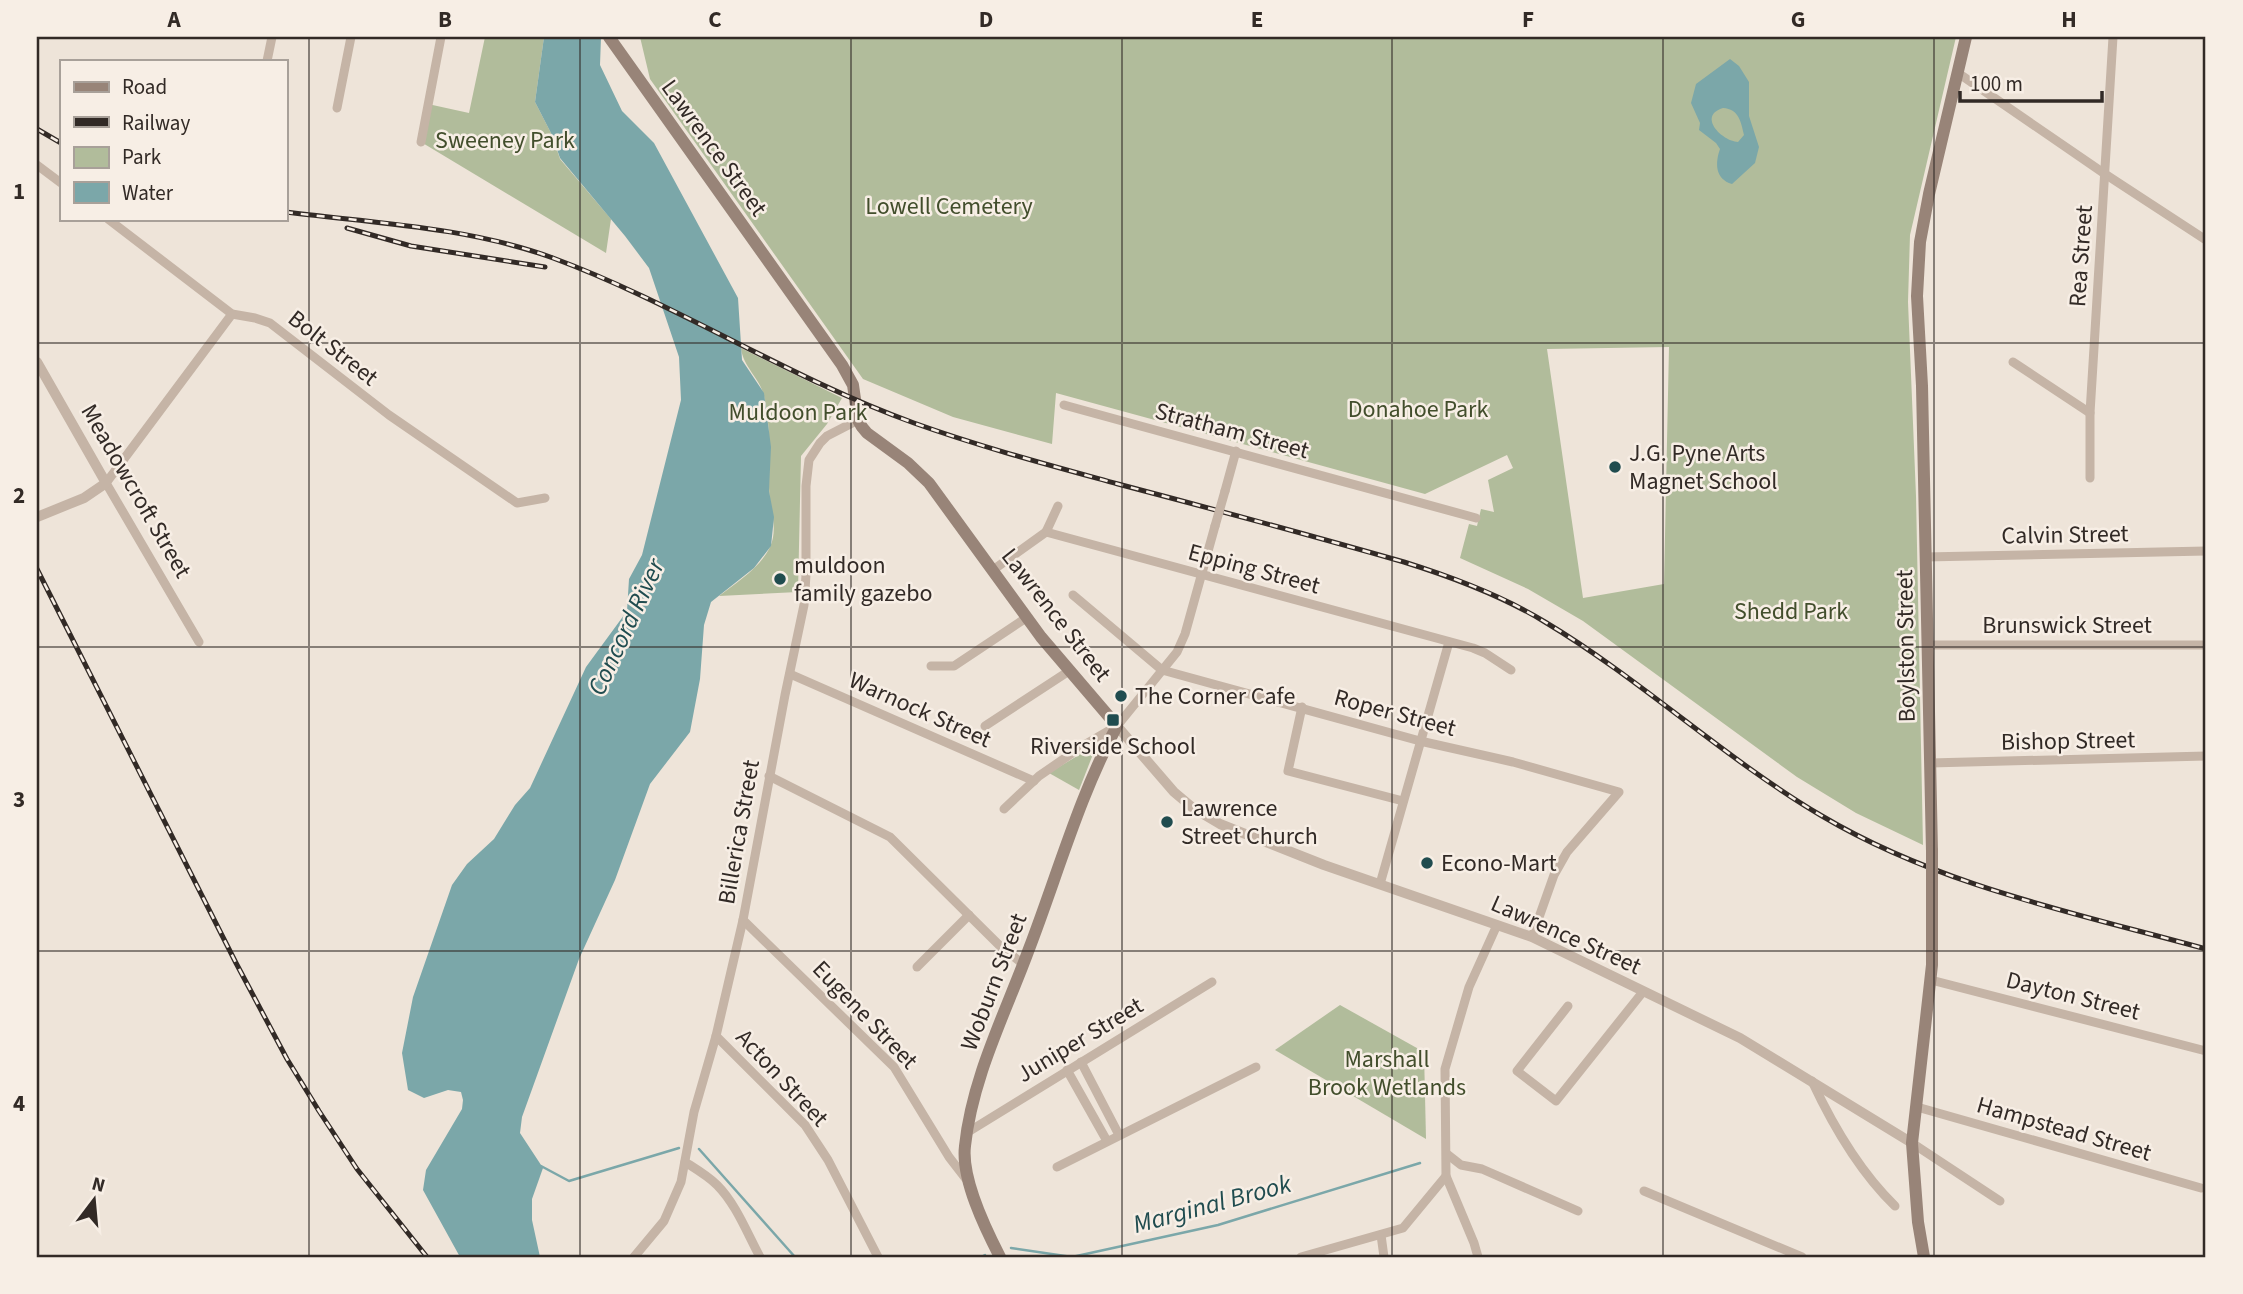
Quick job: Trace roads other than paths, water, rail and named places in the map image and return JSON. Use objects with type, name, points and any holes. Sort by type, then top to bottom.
[{"type":"main road","name":"Boylston Street","points":[[1924,1257],[1918,1222],[1912,1143],[1931,980],[1933,938],[1922,386],[1917,296],[1920,242],[1929,194],[1966,37]]},
{"type":"main road","name":"Lawrence Street","points":[[612,41],[842,365],[853,385],[858,420],[867,433],[929,482],[1026,618],[1117,726]]},
{"type":"main road","name":"Woburn Street","points":[[1000,1257],[969,1183],[964,1149],[973,1096],[1106,747],[1117,726]]},
{"type":"street","points":[[267,60],[272,37]]},
{"type":"street","points":[[337,108],[351,37]]},
{"type":"street","points":[[421,142],[441,37]]},
{"type":"street","name":"Rea Street","points":[[2090,478],[2090,412],[2113,37]]},
{"type":"street","points":[[1958,73],[2206,240]]},
{"type":"street","points":[[37,164],[60,182]]},
{"type":"street","points":[[38,516],[84,498],[106,483],[232,314],[109,220]]},
{"type":"street","name":"Bolt Street","points":[[232,314],[270,323],[404,425],[517,503],[545,498]]},
{"type":"street","name":"Meadowcroft Street","points":[[37,362],[199,642]]},
{"type":"street","points":[[2013,362],[2090,412]]},
{"type":"street","name":"Stratham Street","points":[[1065,405],[1476,518]]},
{"type":"street","name":"Billerica Street","points":[[634,1257],[643,1253],[673,1205],[743,920],[805,591],[806,486],[809,460],[827,436],[858,420]]},
{"type":"street","points":[[1004,809],[1034,781],[1081,747],[1117,726],[1182,643],[1236,452]]},
{"type":"street","points":[[993,569],[1046,532],[1058,506]]},
{"type":"street","name":"Epping Street","points":[[1046,532],[1449,642],[1485,653],[1511,670]]},
{"type":"street","name":"Calvin Street","points":[[1925,558],[2206,551]]},
{"type":"street","points":[[1073,595],[1162,670]]},
{"type":"street","points":[[931,666],[954,666],[1026,618]]},
{"type":"street","points":[[1380,884],[1449,642]]},
{"type":"street","name":"Brunswick Street","points":[[1927,645],[2206,645]]},
{"type":"street","name":"Roper Street","points":[[1162,670],[1619,792],[1567,852],[1554,875],[1532,937]]},
{"type":"street","points":[[985,726],[1069,671]]},
{"type":"street","name":"Warnock Street","points":[[790,674],[1034,781]]},
{"type":"street","points":[[1302,708],[1288,771],[1403,802]]},
{"type":"street","name":"Lawrence Street","points":[[1117,726],[1174,792],[1193,808],[1220,824],[1532,937],[1642,993],[1740,1038],[1912,1143]]},
{"type":"street","name":"Bishop Street","points":[[1930,763],[2206,756]]},
{"type":"street","points":[[769,776],[890,837],[999,945],[1023,964]]},
{"type":"street","points":[[917,967],[969,915]]},
{"type":"street","name":"Eugene Street","points":[[743,920],[894,1067],[949,1157],[969,1183]]},
{"type":"street","points":[[1478,1257],[1475,1243],[1446,1176],[1445,1069],[1469,987],[1497,925]]},
{"type":"street","name":"Dayton Street","points":[[1931,980],[2206,1051]]},
{"type":"street","name":"Juniper Street","points":[[968,1132],[1212,982]]},
{"type":"street","points":[[1568,1006],[1517,1071],[1556,1101],[1642,993]]},
{"type":"street","name":"Acton Street","points":[[716,1036],[805,1125],[828,1160],[878,1257]]},
{"type":"street","points":[[1081,1062],[1119,1135]]},
{"type":"street","points":[[1057,1167],[1256,1067]]},
{"type":"street","points":[[1067,1070],[1107,1141]]},
{"type":"street","points":[[1811,1081],[1822,1105],[1866,1176],[1895,1206]]},
{"type":"street","name":"Hampstead Street","points":[[1917,1107],[2201,1188]]},
{"type":"street","points":[[1912,1143],[2000,1201]]},
{"type":"street","points":[[1447,1154],[1461,1165],[1482,1169],[1578,1211]]},
{"type":"street","points":[[685,1162],[715,1183],[723,1192],[760,1257]]},
{"type":"street","points":[[1301,1257],[1403,1228],[1446,1176]]},
{"type":"street","points":[[1644,1191],[1802,1257]]},
{"type":"street","points":[[1381,1236],[1384,1257]]},
{"type":"water","name":"Concord River","points":[[544,37],[601,37],[600,65],[622,111],[654,143],[738,298],[742,360],[764,393],[771,447],[769,491],[774,517],[771,546],[754,568],[711,602],[704,625],[700,679],[690,732],[650,784],[615,880],[579,959],[522,1117],[520,1133],[543,1168],[532,1199],[532,1220],[540,1257],[460,1257],[423,1190],[426,1170],[462,1109],[463,1100],[461,1092],[448,1090],[424,1098],[408,1090],[402,1053],[413,997],[452,885],[467,864],[494,839],[515,805],[530,788],[586,667],[627,611],[629,579],[642,555],[681,400],[679,357],[649,268],[560,158],[535,102]]},
{"type":"water","points":[[1730,59],[1739,66],[1749,82],[1749,116],[1759,147],[1755,163],[1732,184],[1719,174],[1717,160],[1720,149],[1699,130],[1700,123],[1691,103],[1696,84]],"holes":[[[1723,108],[1736,114],[1742,125],[1744,135],[1738,142],[1719,133],[1712,122],[1716,112]]]},
{"type":"waterway","name":"Marginal Brook","points":[[541,1166],[569,1181],[679,1148]]},
{"type":"waterway","name":"Marginal Brook","points":[[699,1149],[795,1257]]},
{"type":"waterway","name":"Marginal Brook","points":[[1011,1248],[1072,1257],[1218,1225],[1420,1163]]},
{"type":"waterway","name":"Marginal Brook","points":[[981,1257],[985,1255]]},
{"type":"railway","points":[[37,129],[60,142]]},
{"type":"railway","points":[[287,212],[455,233],[488,239],[553,258],[644,297],[822,385],[914,423],[1015,455],[1404,562],[1458,580],[1528,612],[1581,645],[1786,794],[1867,840],[1913,861],[2010,895],[2206,949]]},
{"type":"railway","points":[[347,228],[411,246],[545,267]]},
{"type":"railway","points":[[37,569],[287,1059],[357,1169],[427,1257]]},
{"type":"place","name":"J.G. Pyne Arts Magnet School","points":[[1615,467]]},
{"type":"place","name":"muldoon family gazebo","points":[[780,579]]},
{"type":"place","name":"The Corner Cafe","points":[[1121,696]]},
{"type":"place","name":"Riverside School","points":[[1113,720]]},
{"type":"place","name":"Lawrence Street Church","points":[[1167,822]]},
{"type":"place","name":"Econo-Mart","points":[[1427,863]]},
{"type":"park label","name":"Sweeney Park","points":[[505,140]]},
{"type":"park label","name":"Lowell Cemetery","points":[[949,206]]},
{"type":"park label","name":"Donahoe Park","points":[[1418,409]]},
{"type":"park label","name":"Muldoon Park","points":[[798,412]]},
{"type":"park label","name":"Shedd Park","points":[[1791,611]]},
{"type":"park label","name":"Marshall Brook Wetlands","points":[[1387,1073]]}]
